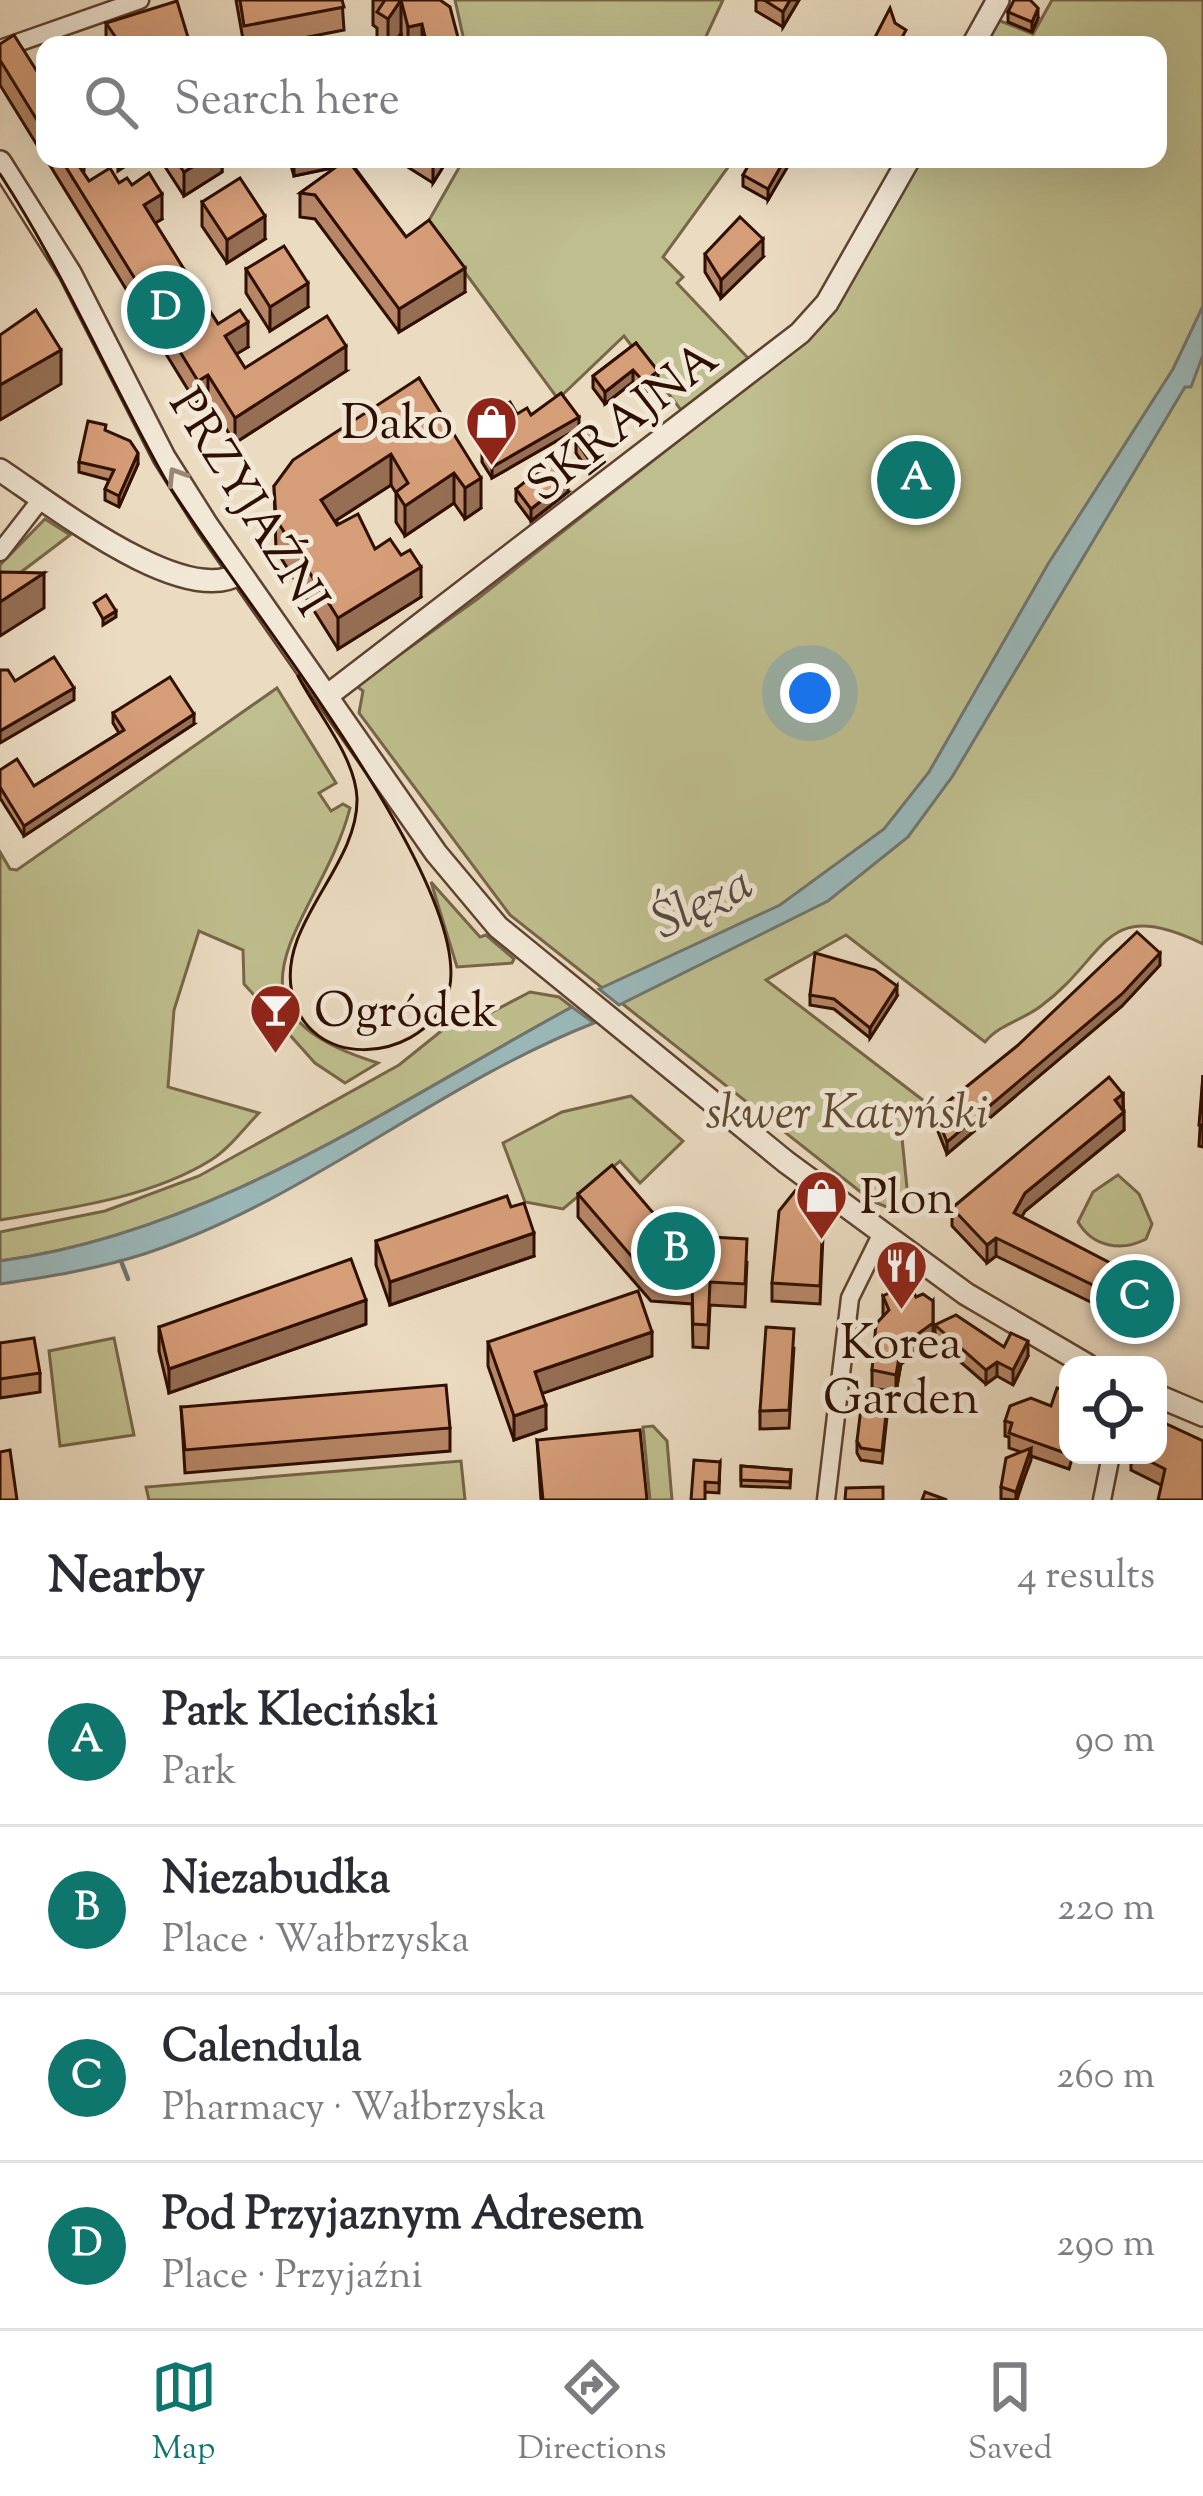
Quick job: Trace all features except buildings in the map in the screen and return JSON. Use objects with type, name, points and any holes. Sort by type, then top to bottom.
[{"type":"street","points":[[79,0],[87,18]]},
{"type":"street","points":[[38,36],[140,0]]},
{"type":"street","points":[[978,36],[998,0]]},
{"type":"street","points":[[0,50],[36,37]]},
{"type":"street","name":"PRZYJAŹNI","points":[[0,162],[70,272],[164,457],[327,696],[465,890],[498,927],[770,1150],[1004,1319],[1071,1356]]},
{"type":"street","name":"SKRAJNA","points":[[327,696],[800,333],[827,303],[904,168]]},
{"type":"street","points":[[0,470],[185,580],[226,583],[241,574]]},
{"type":"street","points":[[0,553],[42,498]]},
{"type":"street","points":[[826,1500],[850,1298],[882,1233]]},
{"type":"street","points":[[1167,1400],[1203,1415]]},
{"type":"street","points":[[1102,1500],[1109,1464]]},
{"type":"green space","points":[[455,0],[723,0],[706,36],[463,36]]},
{"type":"green space","name":"skwer Katyński","points":[[1052,0],[1203,0],[1203,944],[1145,926],[1125,929],[1041,1006],[985,1042],[846,935],[766,980],[924,1101],[902,1138],[908,1198],[894,1210],[872,1201],[510,915],[359,713],[363,691],[356,686],[476,600],[781,360],[859,267],[915,168],[1167,168],[1167,36],[989,36],[998,20],[1033,34]]},
{"type":"green space","points":[[459,168],[727,168],[663,257],[683,277],[677,283],[748,358],[681,410],[624,336],[558,399],[428,222]]},
{"type":"green space","points":[[45,519],[70,535],[0,588],[0,565]]},
{"type":"green space","points":[[277,688],[336,783],[319,793],[331,811],[343,804],[350,808],[286,956],[283,987],[294,1016],[324,1041],[378,1063],[345,1083],[315,1063],[244,984],[243,950],[199,931],[174,1010],[168,1087],[259,1113],[218,1155],[162,1184],[109,1200],[0,1220],[0,852],[10,869],[17,870]]},
{"type":"green space","points":[[431,882],[480,937],[486,935],[514,959],[512,963],[457,967]]},
{"type":"green space","points":[[530,992],[559,997],[572,1007],[296,1161],[152,1223],[77,1246],[0,1261],[0,1232],[105,1211],[199,1176],[399,1065],[445,1028],[471,1023]]},
{"type":"green space","points":[[631,1096],[683,1141],[640,1183],[620,1161],[563,1209],[525,1202],[503,1143],[562,1112]]},
{"type":"green space","points":[[1118,1175],[1139,1194],[1152,1224],[1146,1239],[1117,1246],[1091,1237],[1078,1222],[1093,1192]]},
{"type":"green space","points":[[114,1338],[134,1435],[60,1446],[49,1351]]},
{"type":"green space","points":[[653,1426],[667,1441],[672,1500],[650,1500],[643,1427]]},
{"type":"green space","points":[[461,1461],[465,1500],[149,1500],[146,1487]]},
{"type":"water","points":[[1203,306],[1203,355],[1191,387],[1185,387],[952,777],[908,837],[828,901],[619,1005],[599,989],[780,905],[884,829],[929,772],[1048,564],[1173,369]]},
{"type":"water","points":[[572,1007],[594,1023],[480,1078],[260,1205],[144,1254],[0,1284],[0,1261],[77,1246],[225,1194],[296,1161]]},
{"type":"waterway","points":[[121,1261],[128,1279]]},
{"type":"tram line","points":[[0,174],[164,477],[344,738],[393,817],[430,891],[450,954],[445,1002],[430,1023],[387,1047],[363,1050],[318,1036],[302,1018],[292,993],[296,943],[346,847],[357,798],[350,766],[298,676]]},
{"type":"place","name":"Pod Przyjaznym Adresem","points":[[166,310]]},
{"type":"place","name":"Dako","points":[[492,467]]},
{"type":"place","name":"Park Kleciński","points":[[916,480]]},
{"type":"place","name":"Ogródek","points":[[275,1055]]},
{"type":"place","name":"Plon","points":[[821,1242]]},
{"type":"place","name":"Niezabudka","points":[[676,1251]]},
{"type":"place","name":"Calendula","points":[[1135,1299]]},
{"type":"place","name":"Korea Garden","points":[[901,1311]]},
{"type":"water label","name":"Ślęza","points":[[701,900]]}]
